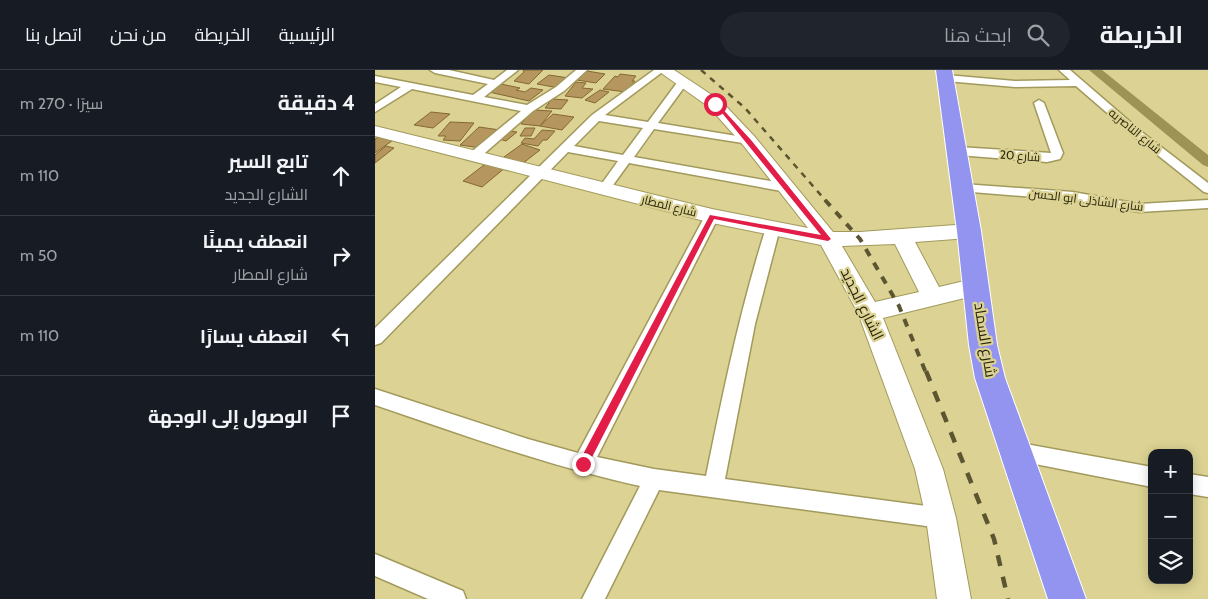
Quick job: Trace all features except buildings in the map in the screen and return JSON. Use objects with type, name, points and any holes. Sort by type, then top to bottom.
[{"type":"highway","name":"شارع السماد","points":[[945,74],[958,151],[983,345],[990,378],[1067,599]]},
{"type":"street","points":[[435,70],[496,83]]},
{"type":"street","points":[[475,99],[513,70]]},
{"type":"street","points":[[474,156],[529,110],[560,89],[582,70]]},
{"type":"street","name":"شارع الناصريه","points":[[1064,70],[1139,134],[1208,189]]},
{"type":"street","points":[[375,338],[596,117],[669,74]]},
{"type":"street","points":[[604,189],[652,126],[669,74]]},
{"type":"street","name":"الشارع الجديد","points":[[669,74],[715,104],[749,141],[828,239],[869,312],[929,469],[941,518],[954,599]]},
{"type":"street","points":[[945,74],[1015,84],[1078,83]]},
{"type":"street","points":[[375,79],[529,110]]},
{"type":"street","points":[[375,109],[410,86]]},
{"type":"street","name":"شارع 20","points":[[958,151],[1047,158],[1056,156],[1057,153],[1039,103]]},
{"type":"street","points":[[596,117],[749,141]]},
{"type":"street","name":"شارع المطار","points":[[375,131],[712,216],[828,239],[860,239],[969,231]]},
{"type":"street","points":[[564,148],[787,188]]},
{"type":"street","name":"شارع الشاذلى ابو الحسن","points":[[963,188],[1073,196],[1102,203],[1139,208],[1208,204]]},
{"type":"street","points":[[583,464],[712,216]]},
{"type":"street","points":[[714,487],[747,317],[758,273],[773,228]]},
{"type":"street","points":[[902,236],[933,298]]},
{"type":"street","points":[[869,312],[977,287]]},
{"type":"street","points":[[375,397],[528,448],[583,464],[654,479],[941,518]]},
{"type":"street","points":[[1015,451],[1148,476]]},
{"type":"street","points":[[593,599],[654,479]]},
{"type":"street","points":[[1193,485],[1208,487]]},
{"type":"street","points":[[375,564],[455,599]]},
{"type":"waterway","points":[[1095,70],[1208,162]]},
{"type":"railway","points":[[701,70],[745,108],[826,201]]},
{"type":"railway","points":[[825,200],[860,239],[899,306],[926,373]]},
{"type":"railway","points":[[926,371],[994,539],[1008,599]]},
{"type":"route","points":[[583,464],[712,216],[828,239],[749,141],[715,104]]}]
